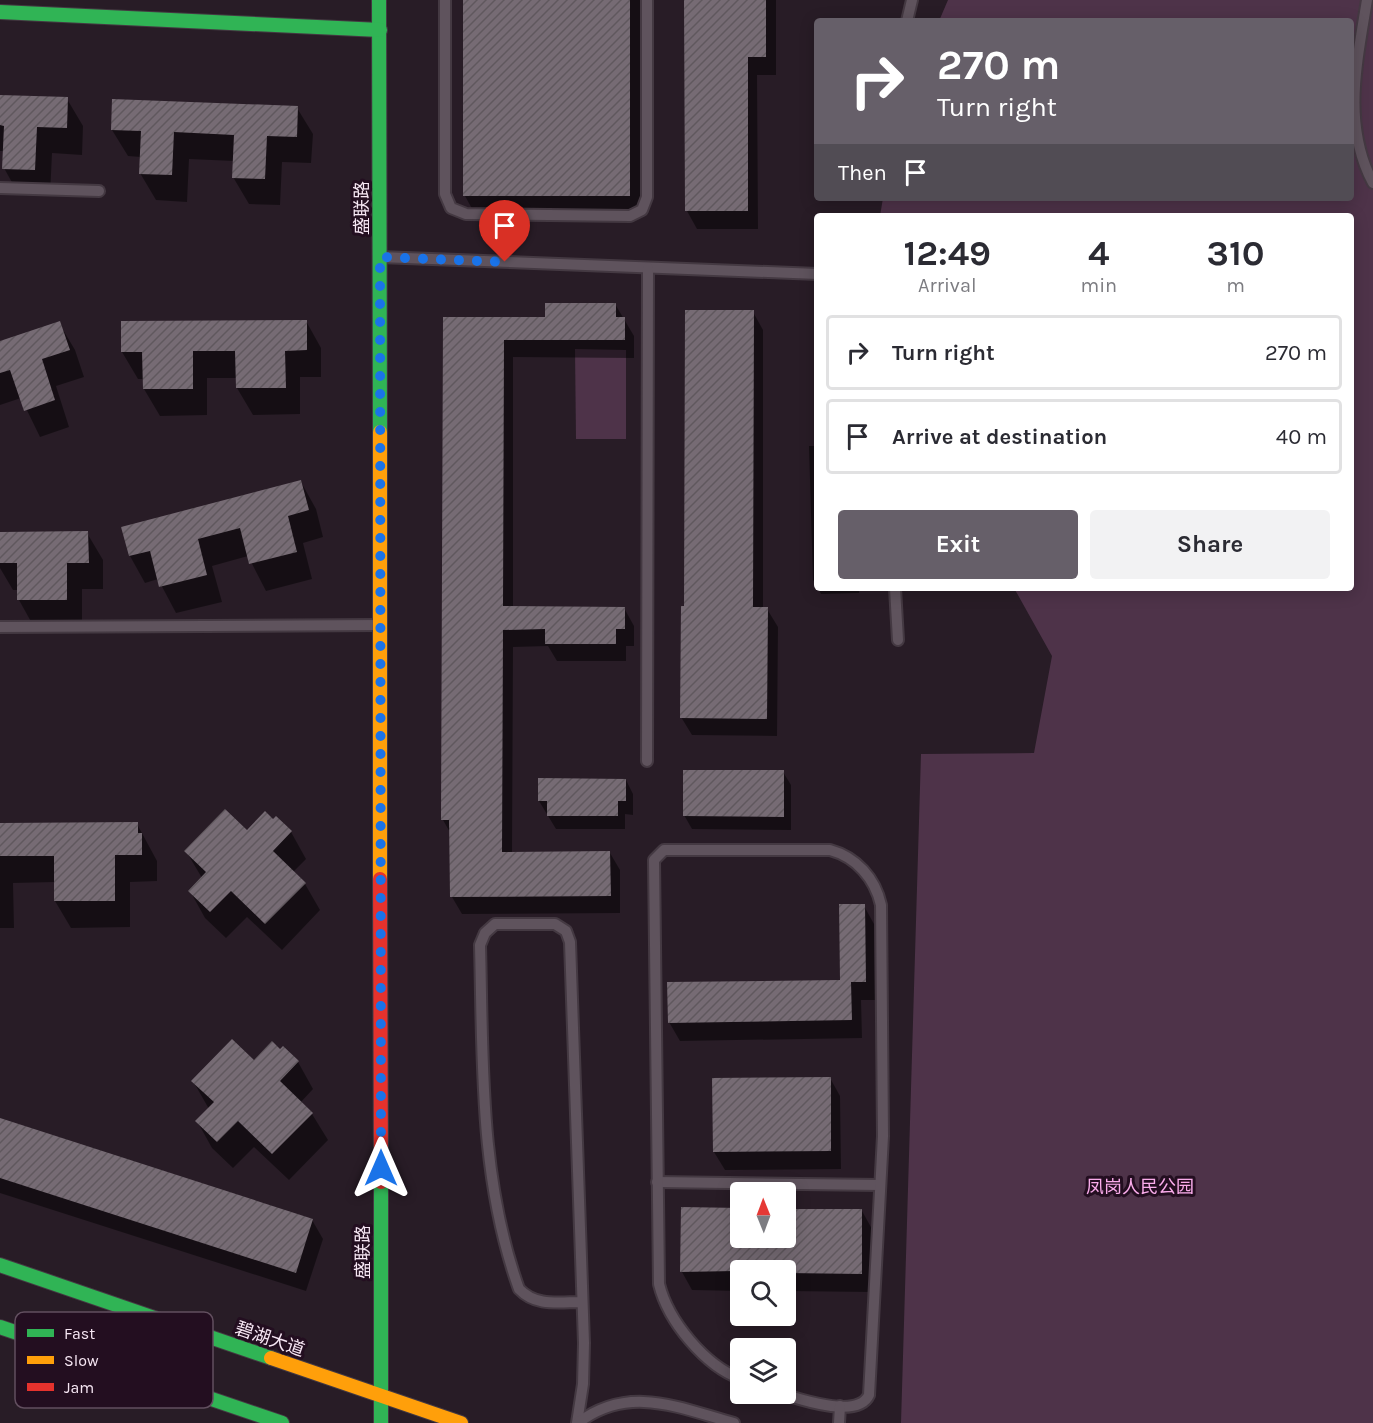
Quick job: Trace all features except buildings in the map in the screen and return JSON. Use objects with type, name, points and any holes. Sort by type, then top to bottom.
[{"type":"street","name":"盛联路","points":[[380,0],[381,1423]]},
{"type":"street","points":[[0,12],[380,30]]},
{"type":"street","name":"碧湖大道","points":[[0,1265],[138,1312]]},
{"type":"street","points":[[0,1327],[15,1332]]},
{"type":"street","name":"碧湖大道","points":[[213,1338],[461,1423]]},
{"type":"street","points":[[213,1400],[282,1423]]},
{"type":"lane","points":[[445,0],[445,194],[451,208],[466,214],[630,216],[642,210],[647,197],[647,0]]},
{"type":"lane","points":[[908,18],[912,0]]},
{"type":"lane","points":[[1354,80],[1367,0]]},
{"type":"lane","points":[[1354,96],[1360,159],[1373,183]]},
{"type":"lane","points":[[0,188],[99,191]]},
{"type":"lane","points":[[380,257],[814,274]]},
{"type":"lane","points":[[647,761],[648,268]]},
{"type":"lane","points":[[895,591],[898,640]]},
{"type":"lane","points":[[0,627],[380,625]]},
{"type":"lane","points":[[730,1373],[720,1368],[686,1335],[668,1312],[659,1284],[654,860],[664,850],[819,850],[839,853],[856,863],[874,886],[881,905],[883,1136],[869,1395],[861,1405],[840,1406],[796,1398]]},
{"type":"lane","points":[[578,1423],[583,1384],[582,1302],[570,942],[567,931],[555,924],[495,924],[485,933],[480,945],[484,1117],[487,1150],[497,1204],[519,1289],[527,1298],[539,1302],[582,1302]]},
{"type":"lane","points":[[657,1182],[880,1185]]},
{"type":"lane","points":[[578,1423],[591,1413],[609,1405],[630,1401],[670,1405],[734,1423]]},
{"type":"lane","points":[[839,1423],[840,1406]]},
{"type":"green space","name":"凤岗人民公园","points":[[948,0],[1373,0],[1373,1423],[901,1423],[921,754],[1034,753],[1052,656],[1016,591],[1354,591],[1354,213],[880,213],[882,201],[1354,201],[1354,18],[940,18]]},
{"type":"green space","points":[[575,349],[626,350],[626,439],[576,439]]},
{"type":"traffic: fast","points":[[379,0],[380,432]]},
{"type":"traffic: fast","points":[[0,12],[380,30]]},
{"type":"traffic: fast","points":[[381,1182],[381,1423]]},
{"type":"traffic: fast","points":[[0,1265],[137,1312]]},
{"type":"traffic: fast","points":[[0,1327],[15,1332]]},
{"type":"traffic: fast","points":[[213,1338],[271,1358]]},
{"type":"traffic: fast","points":[[213,1400],[282,1423]]},
{"type":"traffic: slow","points":[[380,432],[380,879]]},
{"type":"traffic: slow","points":[[271,1358],[461,1423]]},
{"type":"traffic: jam","points":[[380,879],[381,1182]]},
{"type":"route","points":[[381,1168],[380,257],[505,262]]}]
